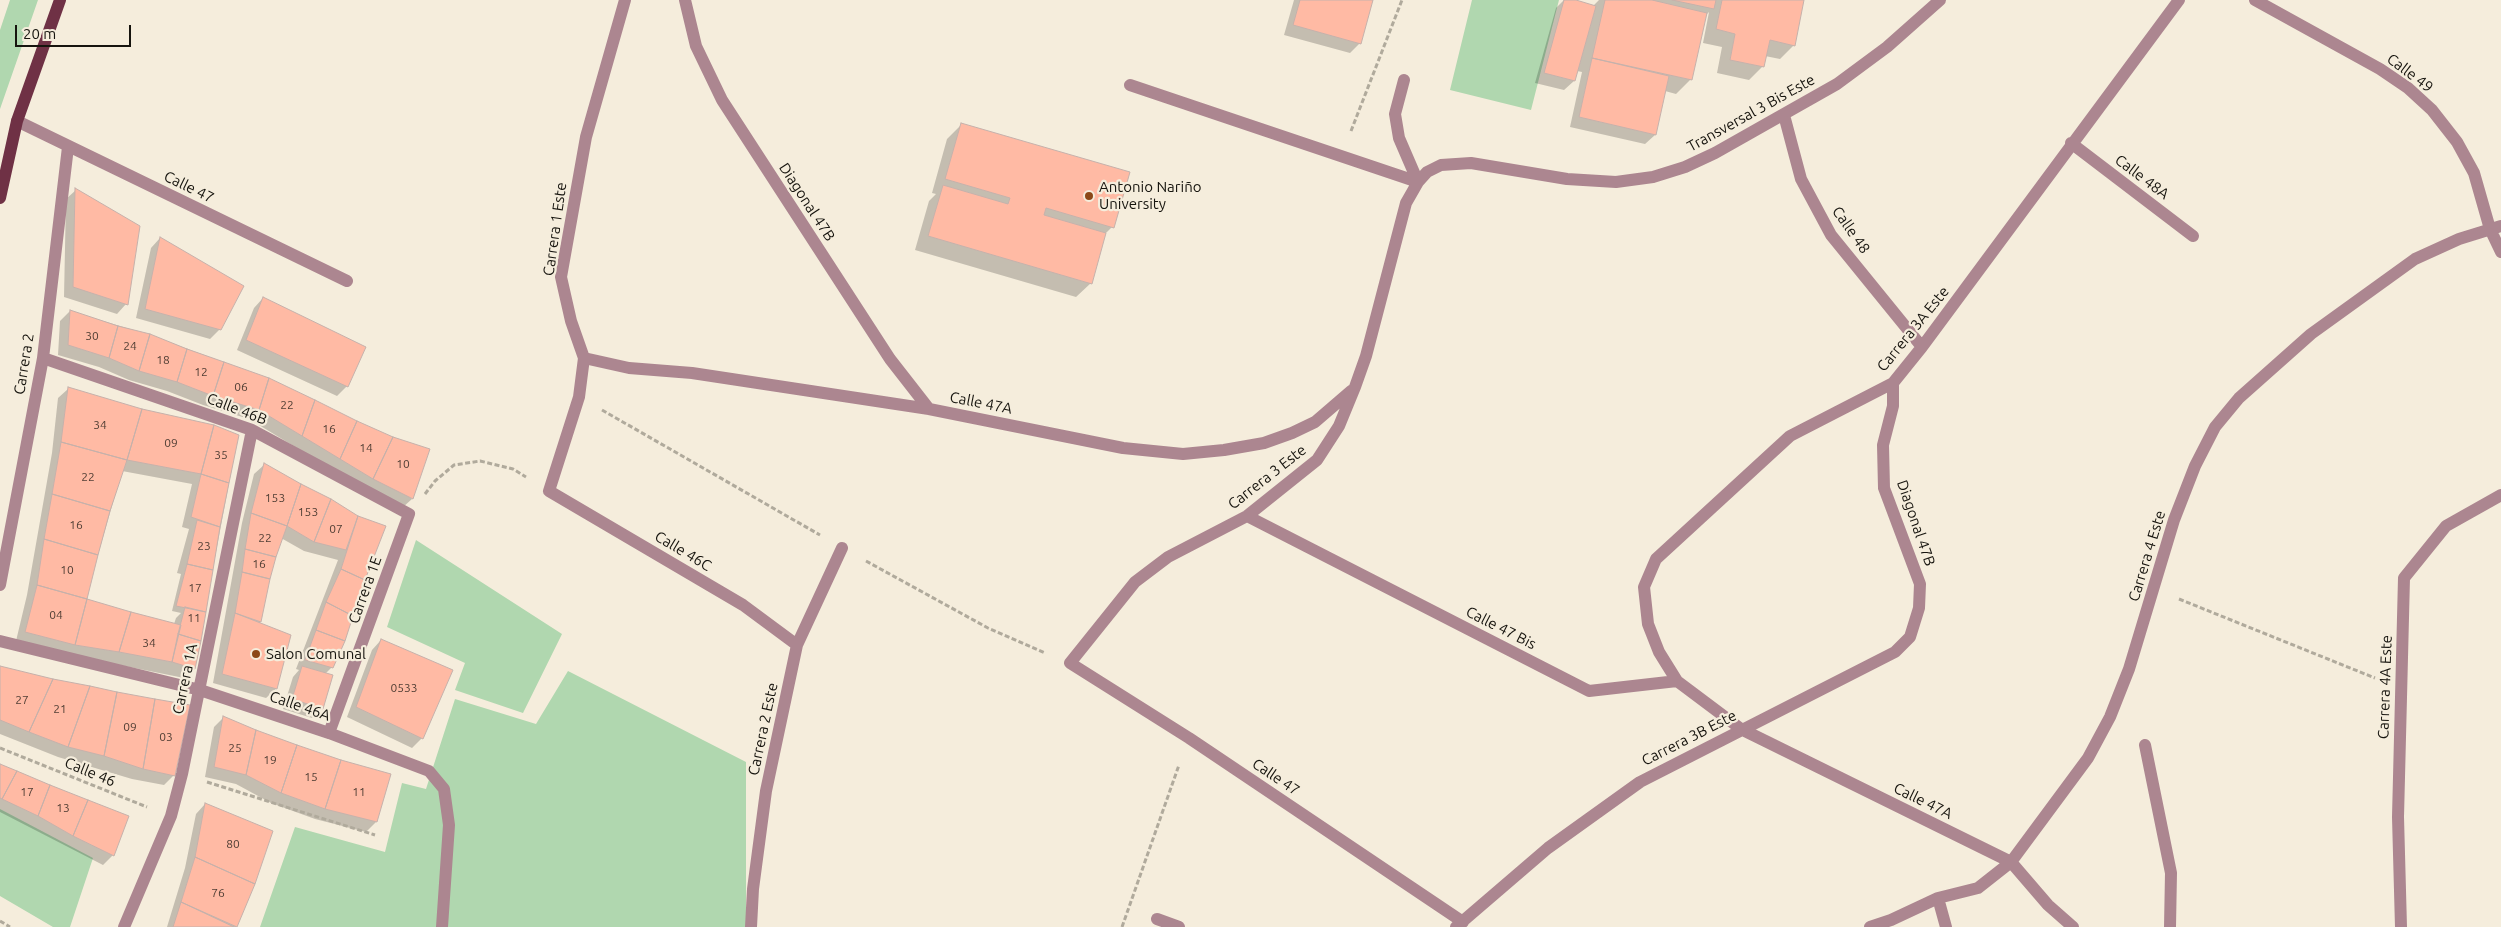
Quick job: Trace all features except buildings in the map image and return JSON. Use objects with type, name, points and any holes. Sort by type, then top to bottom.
[{"type":"main road","points":[[0,198],[17,121],[60,0]]},
{"type":"street","name":"Carrera 1 Este","points":[[549,491],[579,397],[584,358],[571,321],[561,277],[586,137],[625,0]]},
{"type":"street","name":"Diagonal 47B","points":[[685,0],[696,46],[722,100],[890,359],[929,409]]},
{"type":"street","name":"Transversal 3 Bis Este","points":[[1401,221],[1406,203],[1418,182],[1428,172],[1441,166],[1471,163],[1594,182],[1654,177],[1685,167],[1715,153],[1837,84],[1886,47],[1940,0]]},
{"type":"street","name":"Carrera 3A Este","points":[[1677,681],[1659,652],[1648,624],[1644,587],[1656,559],[1790,436],[1893,383],[1922,347],[2071,143],[2179,0]]},
{"type":"street","name":"Calle 49","points":[[2255,0],[2380,69],[2408,88],[2432,110],[2457,142],[2474,173],[2495,227],[2501,252]]},
{"type":"street","points":[[1404,80],[1395,114],[1399,138],[1418,182]]},
{"type":"street","points":[[1130,85],[1418,182]]},
{"type":"street","name":"Calle 48","points":[[1784,115],[1801,179],[1831,236],[1922,347]]},
{"type":"street","name":"Calle 47","points":[[17,121],[347,281]]},
{"type":"street","name":"Calle 48A","points":[[2071,143],[2194,236]]},
{"type":"street","name":"Carrera 2","points":[[0,585],[43,358],[68,147]]},
{"type":"street","name":"Carrera 3 Este","points":[[1070,663],[1135,582],[1168,556],[1247,516],[1317,460],[1339,426],[1366,356],[1401,221]]},
{"type":"street","name":"Carrera 4 Este","points":[[1870,927],[1891,920],[1938,898],[1978,888],[2011,862],[2088,758],[2110,717],[2130,669],[2174,520],[2195,466],[2215,427],[2238,398],[2311,334],[2414,259],[2459,238],[2495,227]]},
{"type":"street","name":"Calle 46B","points":[[43,358],[252,430],[410,514]]},
{"type":"street","name":"Calle 47A","points":[[584,358],[629,368],[692,373],[929,409],[1123,448],[1183,454],[1224,450],[1264,443],[1292,433],[1315,422],[1354,387]]},
{"type":"street","name":"Diagonal 47B","points":[[1893,383],[1892,406],[1883,445],[1884,488],[1920,584]]},
{"type":"street","name":"Carrera 1A","points":[[124,927],[171,816],[182,774],[252,430]]},
{"type":"street","name":"Calle 46C","points":[[549,491],[743,605],[797,645]]},
{"type":"street","name":"Carrera 4A Este","points":[[2402,927],[2398,817],[2404,578],[2446,526],[2501,494]]},
{"type":"street","name":"Carrera 1E","points":[[330,734],[410,514]]},
{"type":"street","name":"Calle 47 Bis","points":[[1247,516],[1589,691],[1677,681]]},
{"type":"street","name":"Carrera 2 Este","points":[[751,927],[753,889],[766,791],[797,645],[842,548]]},
{"type":"street","name":"Carrera 3B Este","points":[[1459,924],[1548,848],[1640,782],[1895,652],[1910,637],[1916,623],[1920,608],[1920,584]]},
{"type":"street","name":"Calle 46A","points":[[0,641],[200,690],[330,734],[429,772],[444,789],[449,825],[442,927]]},
{"type":"street","name":"Calle 47","points":[[1070,663],[1189,738],[1459,924]]},
{"type":"street","points":[[1677,681],[1741,729]]},
{"type":"street","name":"Calle 47A","points":[[1741,729],[2011,862],[2048,905],[2073,927]]},
{"type":"street","points":[[2145,745],[2171,873],[2170,927]]},
{"type":"street","points":[[1938,898],[1946,927]]},
{"type":"street","points":[[1157,919],[1180,927]]},
{"type":"path","points":[[1342,155],[1402,0]]},
{"type":"path","points":[[410,514],[435,481],[454,465],[480,461],[513,469],[549,491]]},
{"type":"path","points":[[2153,589],[2401,688]]},
{"type":"path","points":[[1122,927],[1189,738]]},
{"type":"path","name":"Calle 46","points":[[0,748],[171,816]]},
{"type":"path","points":[[182,774],[376,835]]},
{"type":"path","points":[[0,921],[10,927]]},
{"type":"green space","points":[[10,0],[38,0],[0,109],[0,30]]},
{"type":"green space","points":[[1472,0],[1559,0],[1531,110],[1450,90]]},
{"type":"green space","points":[[416,540],[562,634],[523,713],[455,690],[465,663],[387,627]]},
{"type":"green space","points":[[568,671],[746,762],[746,927],[260,927],[295,827],[385,852],[402,783],[426,789],[455,699],[536,724]]},
{"type":"green space","points":[[0,809],[93,858],[70,927],[53,927],[0,896]]},
{"type":"place","name":"Antonio Nariño University","points":[[1089,196]]},
{"type":"place","name":"Salon Comunal","points":[[256,654]]}]
